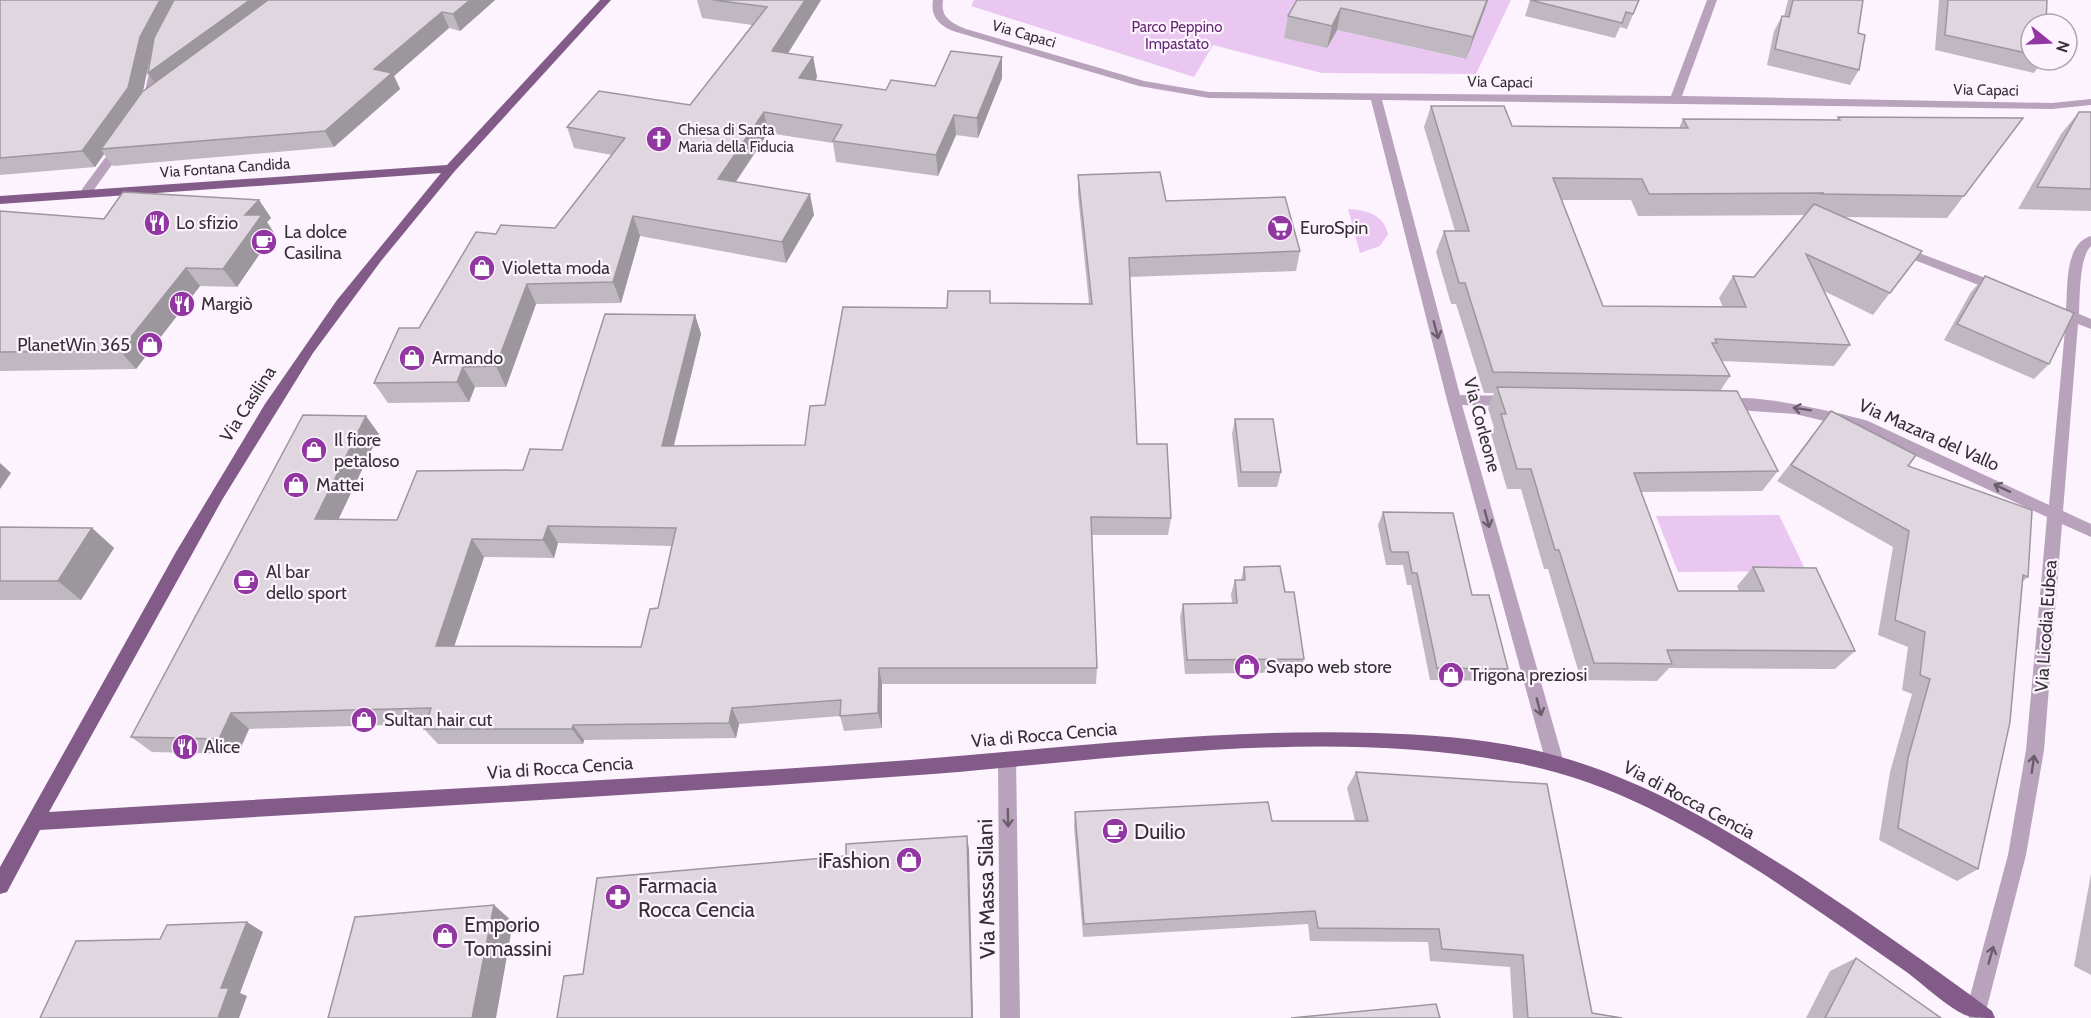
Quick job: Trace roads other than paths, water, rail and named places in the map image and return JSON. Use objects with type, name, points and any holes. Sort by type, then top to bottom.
[{"type":"main road","name":"Via Casilina","points":[[0,885],[124,658],[252,434],[341,305],[453,168],[606,0]]},
{"type":"main road","name":"Via Fontana Candida","points":[[0,200],[86,192],[453,168]]},
{"type":"main road","name":"Via di Rocca Cencia","points":[[35,822],[1007,760],[1242,741],[1390,742],[1478,748],[1555,763],[1629,789],[1740,850],[1830,908],[1980,1015]]},
{"type":"street","name":"Via Capaci","points":[[938,0],[936,11],[938,16],[946,24],[956,29],[1157,87],[1230,96],[1675,99],[2052,106],[2091,102]]},
{"type":"street","points":[[1675,99],[1712,0]]},
{"type":"street","points":[[149,106],[153,75],[161,48]]},
{"type":"street","name":"Via Corleone","points":[[1375,96],[1454,400],[1555,763]]},
{"type":"street","points":[[86,192],[127,134]]},
{"type":"street","name":"Via Licodia Eubea","points":[[1980,1015],[2028,801],[2040,706],[2078,254],[2082,247],[2091,240]]},
{"type":"street","points":[[1889,245],[2008,291]]},
{"type":"street","points":[[2051,308],[2091,324]]},
{"type":"street","points":[[1454,400],[1524,401]]},
{"type":"street","name":"Via Mazara del Vallo","points":[[1711,404],[1782,406],[1845,418],[1884,433],[2091,531]]},
{"type":"street","name":"Via Massa Silani","points":[[1007,760],[1010,1018]]},
{"type":"place","name":"Chiesa di Santa Maria della Fiducia","points":[[659,139]]},
{"type":"place","name":"Lo sfizio","points":[[157,223]]},
{"type":"place","name":"EuroSpin","points":[[1280,228]]},
{"type":"place","name":"La dolce Casilina","points":[[264,242]]},
{"type":"place","name":"Violetta moda","points":[[482,268]]},
{"type":"place","name":"Margiò","points":[[182,304]]},
{"type":"place","name":"PlanetWin 365","points":[[150,345]]},
{"type":"place","name":"Armando","points":[[412,358]]},
{"type":"place","name":"Il fiore petaloso","points":[[314,450]]},
{"type":"place","name":"Mattei","points":[[296,485]]},
{"type":"place","name":"Al bar dello sport","points":[[246,582]]},
{"type":"place","name":"Svapo web store","points":[[1247,667]]},
{"type":"place","name":"Trigona preziosi","points":[[1451,675]]},
{"type":"place","name":"Sultan hair cut","points":[[364,720]]},
{"type":"place","name":"Alice","points":[[185,747]]},
{"type":"place","name":"Duilio","points":[[1115,831]]},
{"type":"place","name":"iFashion","points":[[909,860]]},
{"type":"place","name":"Farmacia Rocca Cencia","points":[[618,897]]},
{"type":"place","name":"Emporio Tomassini","points":[[445,936]]},
{"type":"park label","name":"Parco Peppino Impastato","points":[[1177,36]]}]
